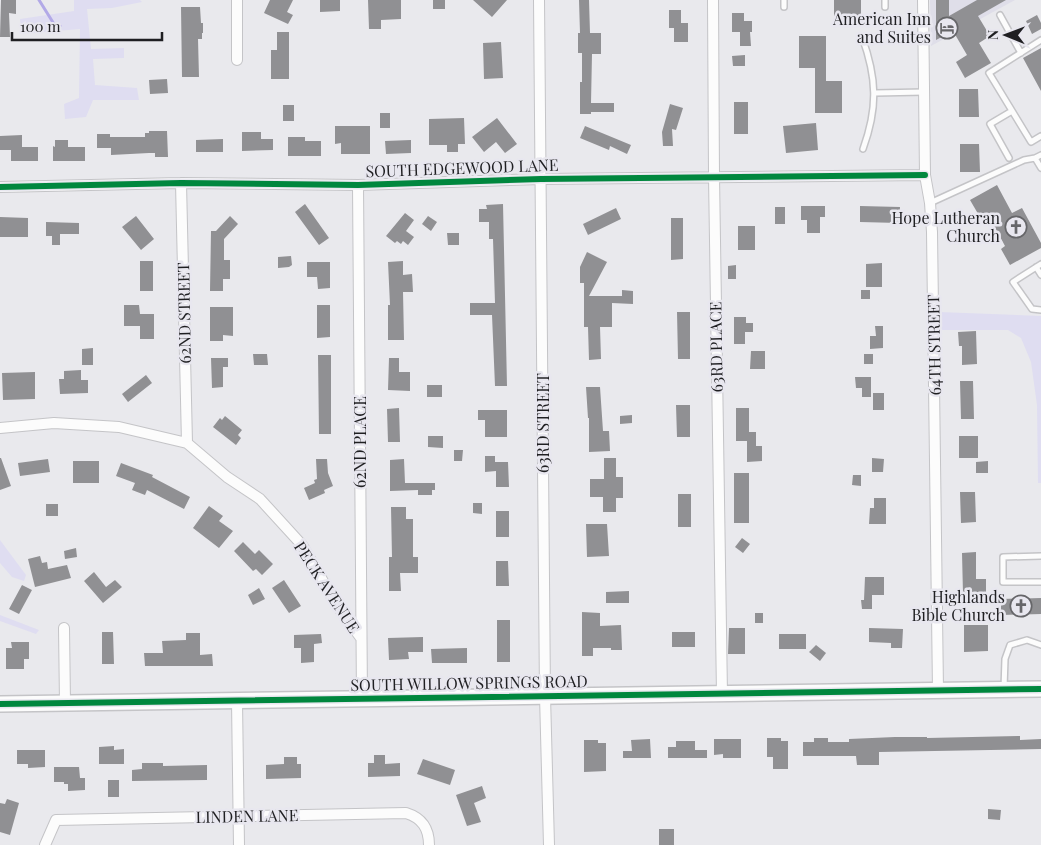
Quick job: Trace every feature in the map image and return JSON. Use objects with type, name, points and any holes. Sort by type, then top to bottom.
[{"type":"street","points":[[237,0],[237,60]]},
{"type":"street","name":"63RD STREET","points":[[539,0],[545,696],[549,845]]},
{"type":"street","name":"63RD PLACE","points":[[713,0],[722,694]]},
{"type":"street","name":"64TH STREET","points":[[922,0],[925,175],[930,203],[933,262],[938,690]]},
{"type":"street","name":"SOUTH EDGEWOOD LANE","points":[[0,187],[181,183],[358,185],[541,179],[925,175]]},
{"type":"street","name":"62ND STREET","points":[[181,183],[187,443]]},
{"type":"street","name":"62ND PLACE","points":[[358,185],[362,699]]},
{"type":"street","name":"PECK AVENUE","points":[[0,428],[54,423],[119,427],[187,443],[227,477],[260,499],[302,545],[336,604],[361,638]]},
{"type":"street","points":[[64,628],[65,703]]},
{"type":"street","name":"SOUTH WILLOW SPRINGS ROAD","points":[[0,704],[1041,689]]},
{"type":"street","points":[[237,701],[238,845]]},
{"type":"street","name":"LINDEN LANE","points":[[45,845],[56,820],[406,813],[422,821],[429,840]]},
{"type":"lane","points":[[784,0],[784,7]]},
{"type":"lane","points":[[885,0],[885,7]]},
{"type":"lane","points":[[1000,15],[1021,53]]},
{"type":"lane","points":[[862,38],[872,68],[875,93],[871,121],[863,149]]},
{"type":"lane","points":[[1041,40],[989,73],[1031,142],[1041,136]]},
{"type":"lane","points":[[875,93],[924,92]]},
{"type":"lane","points":[[1009,158],[990,124],[1012,112]]},
{"type":"lane","points":[[930,203],[1041,154]]},
{"type":"lane","points":[[1035,158],[1041,168]]},
{"type":"lane","points":[[1041,275],[1038,265],[1013,282],[1032,309],[1041,310]]},
{"type":"lane","points":[[1041,556],[1003,556],[1003,582],[1041,582]]},
{"type":"lane","points":[[1004,689],[1005,659],[1010,645],[1026,640],[1041,645]]},
{"type":"shaded area","points":[[74,0],[140,0],[142,2],[112,8],[87,9],[91,49],[124,48],[124,58],[93,59],[95,85],[137,88],[139,100],[93,100],[86,117],[65,119],[64,104],[79,98],[80,29],[21,34],[20,19],[74,11]]},
{"type":"shaded area","name":"American Inn and Suites","points":[[930,0],[1015,0],[931,46]]},
{"type":"shaded area","points":[[939,312],[1041,316],[1041,483],[1038,483],[1037,405],[1031,362],[1021,338],[1008,330],[940,330]]},
{"type":"shaded area","points":[[0,540],[26,575],[24,581],[12,577],[0,563]]},
{"type":"shaded area","points":[[0,615],[39,630],[36,634],[0,621]]},
{"type":"building","points":[[1,0],[16,0],[16,14],[9,13],[10,37],[0,37]]},
{"type":"building","points":[[270,0],[293,0],[287,12],[293,15],[288,24],[264,13]]},
{"type":"building","points":[[320,0],[340,0],[340,11],[320,12]]},
{"type":"building","points":[[368,0],[401,0],[401,19],[381,20],[381,29],[369,29]]},
{"type":"building","points":[[433,0],[445,0],[445,9],[433,9]]},
{"type":"building","points":[[473,0],[507,0],[492,17]]},
{"type":"building","points":[[579,0],[589,0],[590,33],[601,33],[601,54],[592,54],[591,103],[614,103],[614,112],[580,114],[582,53],[578,53],[578,33],[580,33]]},
{"type":"building","points":[[834,0],[861,0],[861,24],[834,24]]},
{"type":"building","points":[[936,0],[949,0],[949,16],[977,0],[1006,0],[978,16],[990,36],[979,43],[991,63],[965,78],[956,62],[967,55],[953,31],[936,40]]},
{"type":"building","points":[[181,7],[200,7],[203,33],[202,39],[198,39],[199,77],[182,77]]},
{"type":"building","points":[[669,10],[681,10],[681,23],[688,23],[688,42],[674,42],[674,28],[669,28]]},
{"type":"building","points":[[732,13],[744,13],[744,21],[752,21],[752,32],[750,32],[751,46],[740,46],[740,32],[732,32]]},
{"type":"building","points":[[1037,15],[1041,23],[1041,29],[1032,34],[1026,21]]},
{"type":"building","points":[[277,32],[289,32],[289,79],[271,79],[271,50],[277,50]]},
{"type":"building","points":[[799,36],[826,36],[826,81],[842,81],[842,113],[815,113],[815,68],[799,68]]},
{"type":"building","points":[[501,42],[503,78],[484,79],[483,43]]},
{"type":"building","points":[[1041,48],[1041,91],[1023,58]]},
{"type":"building","points":[[745,55],[745,66],[733,66],[732,56]]},
{"type":"building","points":[[167,79],[168,93],[150,94],[149,80]]},
{"type":"building","points":[[959,89],[978,89],[979,117],[959,117]]},
{"type":"building","points":[[734,102],[748,102],[748,134],[734,134]]},
{"type":"building","points":[[670,104],[683,108],[676,130],[672,129],[673,146],[663,146],[662,132]]},
{"type":"building","points":[[283,105],[294,105],[294,121],[283,121]]},
{"type":"building","points":[[380,113],[390,113],[390,128],[380,128]]},
{"type":"building","points":[[464,118],[465,144],[458,144],[458,152],[447,152],[447,145],[429,145],[429,119]]},
{"type":"building","points":[[497,118],[517,144],[505,153],[496,142],[484,152],[472,137]]},
{"type":"building","points":[[816,123],[818,150],[786,153],[783,126]]},
{"type":"building","points":[[335,126],[370,126],[370,154],[341,154],[341,143],[335,144]]},
{"type":"building","points":[[585,126],[631,145],[627,154],[610,146],[609,150],[580,138]]},
{"type":"building","points":[[149,131],[167,131],[168,157],[155,157],[155,153],[111,155],[111,148],[97,148],[97,134],[110,134],[110,137],[145,137],[145,133],[149,133]]},
{"type":"building","points":[[242,132],[261,132],[261,139],[273,139],[273,150],[242,151]]},
{"type":"building","points":[[22,135],[22,147],[38,147],[38,161],[11,161],[11,150],[0,150],[0,136]]},
{"type":"building","points":[[288,137],[305,137],[305,141],[321,141],[321,156],[288,156]]},
{"type":"building","points":[[223,139],[223,152],[196,152],[196,140]]},
{"type":"building","points":[[55,140],[68,140],[68,147],[85,147],[85,161],[53,161]]},
{"type":"building","points":[[411,140],[411,153],[386,154],[385,141]]},
{"type":"building","points":[[960,144],[979,144],[980,172],[960,172]]},
{"type":"building","points":[[997,185],[1012,213],[1022,208],[1041,243],[1041,248],[1010,265],[1001,249],[1005,246],[991,220],[984,224],[970,200]]},
{"type":"building","points":[[305,204],[329,238],[319,245],[295,212]]},
{"type":"building","points":[[503,204],[507,386],[495,386],[492,315],[470,315],[470,303],[495,303],[493,239],[489,239],[489,222],[479,222],[479,209],[487,209],[486,205]]},
{"type":"building","points":[[801,206],[825,206],[825,217],[820,217],[820,233],[807,233],[807,220],[801,220]]},
{"type":"building","points":[[860,206],[900,207],[899,223],[860,222]]},
{"type":"building","points":[[775,207],[785,207],[785,224],[775,224]]},
{"type":"building","points":[[616,208],[621,219],[588,235],[583,224]]},
{"type":"building","points":[[405,213],[414,220],[406,231],[414,237],[408,245],[403,241],[401,244],[397,241],[395,243],[386,236]]},
{"type":"building","points":[[136,216],[154,239],[141,250],[122,227]]},
{"type":"building","points":[[230,216],[238,224],[224,239],[224,260],[230,260],[230,279],[223,279],[223,291],[210,291],[211,231],[216,231]]},
{"type":"building","points":[[428,216],[437,222],[431,231],[422,224]]},
{"type":"building","points":[[0,217],[28,218],[28,237],[0,237]]},
{"type":"building","points":[[671,218],[683,218],[683,259],[671,260]]},
{"type":"building","points":[[46,222],[79,223],[79,234],[60,234],[60,245],[52,245],[52,236],[46,236]]},
{"type":"building","points":[[738,226],[755,226],[755,250],[738,250]]},
{"type":"building","points":[[447,233],[459,233],[459,245],[448,245]]},
{"type":"building","points":[[587,252],[607,262],[589,296],[622,296],[622,290],[633,291],[633,304],[612,303],[612,327],[600,327],[601,359],[589,360],[588,327],[584,327],[584,283],[580,283],[580,267]]},
{"type":"building","points":[[291,256],[292,265],[278,268],[278,257]]},
{"type":"building","points":[[140,261],[153,261],[153,291],[140,291]]},
{"type":"building","points":[[403,261],[403,275],[412,274],[413,292],[403,292],[404,340],[388,340],[388,305],[390,305],[388,262]]},
{"type":"building","points":[[307,262],[330,262],[330,288],[318,289],[317,277],[307,277]]},
{"type":"building","points":[[882,263],[882,287],[866,287],[866,264]]},
{"type":"building","points":[[736,265],[736,279],[728,279],[728,266]]},
{"type":"building","points":[[861,290],[870,290],[870,299],[861,299]]},
{"type":"building","points":[[124,305],[139,305],[140,314],[154,314],[154,339],[140,339],[140,326],[124,326]]},
{"type":"building","points":[[317,305],[330,305],[330,337],[317,338]]},
{"type":"building","points":[[210,307],[233,307],[233,336],[223,335],[223,341],[210,341]]},
{"type":"building","points":[[677,312],[690,312],[690,359],[678,359]]},
{"type":"building","points":[[734,317],[746,317],[746,323],[753,323],[753,332],[745,332],[745,344],[734,344]]},
{"type":"building","points":[[875,326],[883,326],[883,348],[870,349],[870,336],[876,336]]},
{"type":"building","points":[[976,331],[977,364],[962,365],[962,346],[959,346],[958,332]]},
{"type":"building","points":[[93,348],[93,365],[82,365],[82,349]]},
{"type":"building","points":[[751,351],[765,351],[765,369],[750,369]]},
{"type":"building","points":[[253,354],[267,354],[268,365],[254,365]]},
{"type":"building","points":[[864,354],[873,354],[873,364],[864,364]]},
{"type":"building","points":[[318,355],[331,355],[331,434],[319,434]]},
{"type":"building","points":[[211,358],[228,358],[228,367],[223,367],[223,387],[212,388]]},
{"type":"building","points":[[389,358],[399,358],[399,372],[410,372],[410,391],[388,390]]},
{"type":"building","points":[[81,370],[81,380],[88,380],[88,393],[60,394],[59,379],[64,379],[64,371]]},
{"type":"building","points":[[35,372],[35,399],[3,400],[2,373]]},
{"type":"building","points":[[146,375],[152,383],[128,402],[122,394]]},
{"type":"building","points":[[855,377],[871,377],[871,397],[862,397],[862,388],[856,388]]},
{"type":"building","points":[[960,381],[973,381],[974,419],[961,419]]},
{"type":"building","points":[[427,385],[442,385],[442,397],[427,397]]},
{"type":"building","points":[[586,387],[600,387],[603,431],[609,431],[610,451],[589,452],[589,418]]},
{"type":"building","points":[[873,393],[884,393],[884,410],[873,410]]},
{"type":"building","points":[[676,405],[690,405],[690,437],[677,437]]},
{"type":"building","points":[[399,408],[400,442],[388,442],[387,409]]},
{"type":"building","points":[[736,408],[749,408],[749,432],[756,432],[756,446],[762,446],[762,461],[747,462],[747,441],[736,441]]},
{"type":"building","points":[[478,410],[507,410],[507,437],[485,437],[485,420],[478,420]]},
{"type":"building","points":[[632,415],[632,423],[620,424],[620,416]]},
{"type":"building","points":[[225,416],[242,430],[238,435],[241,438],[236,445],[213,427],[220,418],[222,420]]},
{"type":"building","points":[[428,436],[443,436],[443,448],[428,447]]},
{"type":"building","points":[[959,436],[978,436],[978,458],[959,458]]},
{"type":"building","points":[[454,450],[463,450],[462,461],[454,461]]},
{"type":"building","points":[[485,456],[495,456],[495,462],[508,462],[509,487],[496,487],[496,471],[485,472]]},
{"type":"building","points":[[0,458],[11,486],[0,490]]},
{"type":"building","points":[[604,458],[616,458],[616,477],[623,477],[623,498],[616,498],[616,512],[603,512],[603,497],[590,497],[590,479],[604,479]]},
{"type":"building","points":[[872,458],[884,459],[883,472],[872,472]]},
{"type":"building","points":[[48,459],[50,472],[20,476],[18,463]]},
{"type":"building","points":[[316,459],[327,459],[328,473],[333,486],[324,490],[325,493],[309,500],[304,488],[315,483],[314,480],[317,479]]},
{"type":"building","points":[[404,459],[405,483],[435,483],[435,490],[432,490],[432,495],[418,495],[418,490],[390,491],[390,460]]},
{"type":"building","points":[[73,461],[99,461],[99,483],[73,483]]},
{"type":"building","points":[[988,461],[988,473],[976,473],[976,462]]},
{"type":"building","points":[[121,463],[153,475],[152,477],[190,497],[184,509],[147,490],[145,495],[132,490],[135,483],[116,476]]},
{"type":"building","points":[[734,473],[749,473],[749,523],[734,523]]},
{"type":"building","points":[[853,475],[861,475],[861,486],[852,485]]},
{"type":"building","points":[[960,492],[975,492],[976,522],[961,523]]},
{"type":"building","points":[[678,494],[691,494],[691,527],[678,527]]},
{"type":"building","points":[[874,498],[886,498],[886,524],[869,524],[870,508],[874,508]]},
{"type":"building","points":[[473,503],[482,503],[482,514],[473,513]]},
{"type":"building","points":[[46,504],[58,504],[58,516],[46,516]]},
{"type":"building","points":[[209,506],[223,516],[219,521],[233,531],[219,548],[193,528]]},
{"type":"building","points":[[391,507],[406,507],[406,519],[413,519],[413,557],[418,557],[418,573],[400,573],[401,591],[389,591],[389,557],[392,557]]},
{"type":"building","points":[[496,511],[509,511],[509,537],[496,537]]},
{"type":"building","points":[[586,524],[607,524],[609,556],[587,557]]},
{"type":"building","points":[[742,538],[750,544],[743,553],[735,547]]},
{"type":"building","points":[[243,542],[255,554],[259,550],[273,564],[262,575],[256,569],[253,571],[234,551]]},
{"type":"building","points":[[76,548],[77,557],[65,559],[64,551]]},
{"type":"building","points":[[976,552],[976,579],[986,579],[986,594],[963,594],[962,553]]},
{"type":"building","points":[[40,556],[42,563],[47,562],[48,569],[67,565],[71,578],[35,587],[28,559]]},
{"type":"building","points":[[496,561],[508,561],[509,586],[496,586]]},
{"type":"building","points":[[94,572],[106,587],[115,580],[122,587],[103,603],[84,581]]},
{"type":"building","points":[[865,577],[884,577],[884,595],[872,595],[872,609],[862,609],[861,600],[864,600]]},
{"type":"building","points":[[284,580],[301,606],[289,613],[272,588]]},
{"type":"building","points":[[22,585],[32,590],[19,614],[9,609]]},
{"type":"building","points":[[259,588],[265,599],[253,605],[248,595]]},
{"type":"building","points":[[629,591],[629,603],[606,603],[606,592]]},
{"type":"building","name":"Highlands Bible Church","points":[[1041,598],[1041,614],[1001,615],[1001,599]]},
{"type":"building","points":[[582,612],[600,613],[600,626],[621,625],[622,650],[593,648],[593,656],[582,656]]},
{"type":"building","points":[[755,613],[763,613],[763,623],[755,623]]},
{"type":"building","points":[[497,620],[510,620],[510,662],[497,662]]},
{"type":"building","points":[[964,625],[988,625],[988,651],[964,652]]},
{"type":"building","points":[[729,628],[745,628],[745,654],[728,654]]},
{"type":"building","points":[[869,628],[903,629],[902,648],[891,648],[891,643],[869,642]]},
{"type":"building","points":[[102,632],[113,632],[114,664],[102,664]]},
{"type":"building","points":[[672,632],[695,632],[695,647],[672,647]]},
{"type":"building","points":[[186,633],[200,633],[200,655],[212,654],[213,666],[145,666],[144,653],[163,653],[162,641],[186,640]]},
{"type":"building","points":[[321,634],[322,643],[314,644],[314,662],[301,663],[301,648],[294,648],[294,635]]},
{"type":"building","points":[[779,634],[806,634],[806,649],[779,649]]},
{"type":"building","points":[[423,637],[423,652],[408,652],[409,659],[389,660],[388,638]]},
{"type":"building","points":[[11,642],[29,642],[29,659],[24,659],[24,669],[6,669],[6,648],[12,648]]},
{"type":"building","points":[[816,645],[826,653],[820,661],[809,652]]},
{"type":"building","points":[[467,648],[467,663],[432,663],[431,649]]},
{"type":"building","points":[[1020,736],[1020,740],[1041,739],[1041,749],[879,752],[879,765],[857,765],[856,756],[803,756],[803,742],[814,742],[814,738],[828,738],[828,742],[849,742],[849,739],[895,737]]},
{"type":"building","points":[[767,738],[781,738],[781,741],[788,741],[788,769],[773,769],[773,757],[767,757]]},
{"type":"building","points":[[650,739],[651,758],[623,758],[623,751],[632,751],[631,740]]},
{"type":"building","points":[[714,739],[741,739],[741,758],[723,758],[723,754],[714,755]]},
{"type":"building","points":[[584,740],[598,740],[598,743],[606,743],[606,771],[584,772]]},
{"type":"building","points":[[676,741],[695,741],[695,750],[707,750],[707,758],[668,758],[668,747],[676,747]]},
{"type":"building","points":[[114,746],[114,750],[124,749],[124,764],[99,764],[99,747]]},
{"type":"building","points":[[17,750],[45,750],[45,767],[28,768],[28,764],[17,764]]},
{"type":"building","points":[[374,755],[385,755],[385,764],[400,763],[400,776],[368,777],[368,763],[374,763]]},
{"type":"building","points":[[284,757],[297,757],[297,764],[301,764],[301,778],[266,779],[266,765],[284,764]]},
{"type":"building","points":[[423,759],[455,770],[450,785],[417,774]]},
{"type":"building","points":[[142,763],[163,763],[163,766],[207,765],[207,780],[132,781],[132,770],[142,769]]},
{"type":"building","points":[[54,767],[79,767],[80,778],[85,778],[85,790],[68,791],[68,784],[54,782]]},
{"type":"building","points":[[108,780],[119,780],[119,797],[108,797]]},
{"type":"building","points":[[482,786],[486,798],[474,803],[481,822],[467,826],[456,795]]},
{"type":"building","points":[[7,799],[19,803],[10,835],[0,832],[0,803],[5,804]]},
{"type":"building","points":[[988,809],[1001,810],[1000,820],[988,819]]},
{"type":"building","points":[[659,829],[674,829],[674,845],[659,845]]},
{"type":"waterway","points":[[39,0],[54,24],[60,26]]},
{"type":"cycle path","points":[[0,187],[181,183],[358,185],[541,179],[925,175]]},
{"type":"cycle path","points":[[0,704],[1041,689]]},
{"type":"place","name":"American Inn and Suites","points":[[947,28]]},
{"type":"place","name":"Hope Lutheran Church","points":[[1016,227]]},
{"type":"place","name":"Highlands Bible Church","points":[[1021,606]]}]
